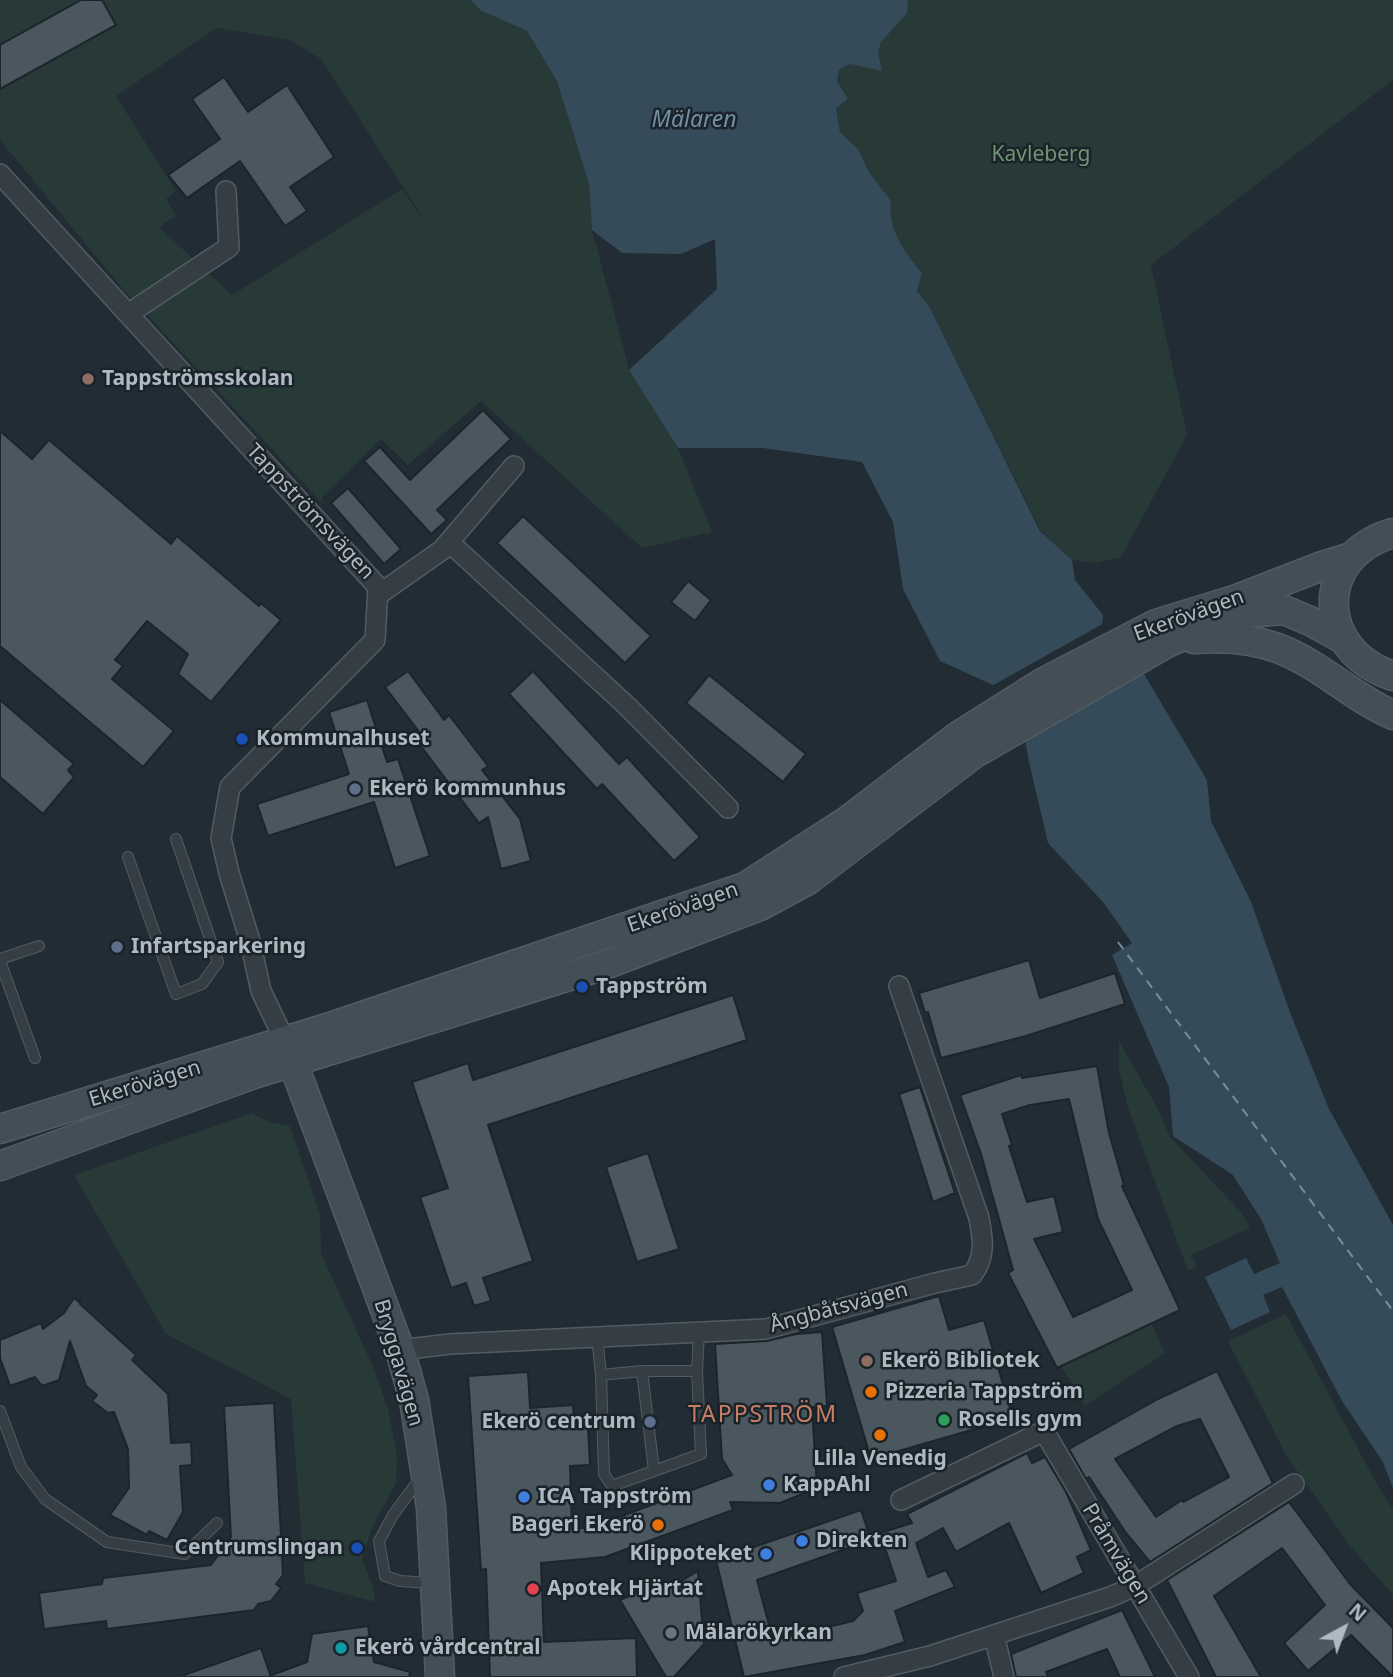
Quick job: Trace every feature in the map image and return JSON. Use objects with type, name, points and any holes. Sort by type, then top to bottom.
[{"type":"main road","name":"Ekerövägen","points":[[0,1129],[602,966],[760,906],[808,880],[975,753],[1165,636],[1237,599],[1351,557],[1376,539],[1393,533]]},
{"type":"main road","points":[[1351,557],[1341,572],[1335,593],[1336,622],[1354,655],[1368,666],[1393,677]]},
{"type":"main road","name":"Ekerövägen","points":[[0,1166],[289,1051],[745,887],[847,821],[958,736],[1042,683],[1165,636],[1234,614],[1283,610],[1343,639]]},
{"type":"main road","name":"Ekerövägen","points":[[1165,636],[1227,637],[1280,649],[1310,664],[1369,704],[1393,715]]},
{"type":"main road","name":"Bryggavägen","points":[[289,1051],[400,1350],[414,1400],[431,1508],[440,1677]]},
{"type":"street","name":"Tappströmsvägen","points":[[0,174],[378,587],[374,639],[230,788],[221,838],[261,991],[289,1051]]},
{"type":"street","points":[[128,314],[229,247],[226,191]]},
{"type":"street","points":[[378,595],[442,551],[514,466]]},
{"type":"street","points":[[449,542],[627,706],[729,808]]},
{"type":"street","name":"Ångbåtsvägen","points":[[400,1350],[450,1344],[766,1329],[972,1275],[980,1265],[984,1243],[979,1218],[899,986]]},
{"type":"street","name":"Pråmvägen","points":[[901,1500],[1044,1431],[1189,1677]]},
{"type":"street","points":[[844,1677],[930,1656],[1110,1597],[1135,1586],[1294,1484]]},
{"type":"street","points":[[994,1635],[1004,1677]]},
{"type":"lane","points":[[128,857],[176,994],[202,984],[218,962],[176,839]]},
{"type":"lane","points":[[35,1058],[0,960],[39,946]]},
{"type":"lane","points":[[597,1336],[604,1474],[612,1486],[701,1454],[697,1371],[699,1333]]},
{"type":"lane","points":[[601,1375],[642,1370],[697,1371]]},
{"type":"lane","points":[[642,1370],[654,1471]]},
{"type":"lane","points":[[0,1411],[20,1467],[45,1499],[107,1542],[185,1554],[217,1523]]},
{"type":"lane","points":[[426,1471],[393,1515],[379,1541],[385,1576],[400,1581],[435,1583]]},
{"type":"green space","points":[[0,0],[471,0],[480,10],[527,31],[557,81],[589,184],[592,230],[629,369],[678,448],[712,532],[642,548],[481,401],[408,465],[381,439],[322,497],[323,504],[123,289],[0,140]],"holes":[[[217,28],[290,40],[321,59],[426,223],[402,189],[232,295],[159,227],[176,216],[166,199],[176,191],[116,96]]]},
{"type":"green space","name":"Kavleberg","points":[[908,0],[1393,0],[1393,80],[1151,265],[1187,435],[1121,557],[1096,563],[1072,560],[1041,531],[929,306],[917,291],[922,273],[895,231],[890,211],[891,201],[869,172],[858,149],[840,132],[836,108],[848,99],[837,81],[839,70],[850,64],[863,65],[878,52],[881,42],[906,13]]},
{"type":"green space","points":[[1119,1041],[1158,1109],[1170,1137],[1241,1212],[1250,1228],[1191,1255],[1197,1267],[1188,1271],[1128,1108],[1119,1070]]},
{"type":"green space","points":[[252,1113],[269,1122],[290,1126],[320,1215],[321,1253],[374,1369],[388,1409],[397,1455],[396,1483],[372,1528],[362,1559],[373,1586],[375,1602],[305,1583],[291,1399],[166,1334],[74,1175]]},
{"type":"green space","points":[[1286,1314],[1379,1488],[1393,1509],[1393,1595],[1350,1546],[1286,1455],[1228,1341]]},
{"type":"green space","points":[[1151,1323],[1165,1353],[1085,1406],[1061,1366]]},
{"type":"water","name":"Mälaren","points":[[471,0],[908,0],[907,13],[881,42],[878,52],[882,71],[850,64],[839,70],[837,81],[848,99],[836,108],[840,132],[858,149],[869,172],[891,201],[890,211],[895,231],[922,273],[917,291],[929,306],[1040,531],[1072,560],[1075,580],[1103,615],[1099,661],[1128,674],[1144,674],[1207,780],[1211,821],[1251,902],[1291,1015],[1329,1109],[1393,1225],[1393,1488],[1383,1462],[1342,1401],[1282,1287],[1263,1295],[1270,1312],[1231,1330],[1205,1277],[1246,1258],[1254,1274],[1280,1263],[1261,1219],[1233,1175],[1173,1136],[1169,1087],[1112,955],[1132,943],[1103,902],[1048,843],[1017,696],[940,661],[903,589],[893,522],[862,462],[763,448],[678,448],[629,370],[717,289],[715,239],[681,254],[622,253],[592,230],[589,184],[557,81],[527,31],[480,10]]},
{"type":"pier","points":[[1106,622],[1102,661],[1013,698],[990,687]]},
{"type":"building","points":[[81,0],[102,0],[116,25],[0,89],[0,45]]},
{"type":"building","points":[[224,77],[248,112],[287,85],[334,157],[290,187],[307,211],[285,226],[240,161],[187,198],[168,175],[220,139],[192,99]]},
{"type":"building","points":[[483,410],[511,439],[437,510],[447,520],[431,534],[364,461],[380,447],[410,480]]},
{"type":"building","points":[[0,431],[32,459],[49,440],[171,544],[177,536],[259,606],[261,603],[281,620],[211,702],[178,674],[188,654],[147,621],[115,660],[123,666],[112,679],[174,731],[143,767],[0,646]]},
{"type":"building","points":[[348,488],[401,549],[384,564],[331,503]]},
{"type":"building","points":[[523,516],[651,636],[625,663],[497,543]]},
{"type":"building","points":[[688,581],[711,600],[695,621],[671,602]]},
{"type":"building","points":[[408,671],[444,720],[449,715],[488,766],[482,770],[520,819],[531,861],[501,869],[488,817],[479,823],[420,745],[420,739],[423,737],[385,687]]},
{"type":"building","points":[[533,671],[619,764],[627,757],[700,837],[674,861],[602,784],[597,789],[509,694]]},
{"type":"building","points":[[709,675],[806,754],[783,782],[686,703]]},
{"type":"building","points":[[0,700],[74,764],[68,770],[74,777],[43,814],[0,777]]},
{"type":"building","name":"Ekerö kommunhus","points":[[367,700],[387,762],[398,759],[430,856],[395,868],[374,802],[268,836],[257,804],[349,774],[329,712]]},
{"type":"building","points":[[1029,960],[1040,998],[1115,973],[1125,1004],[1026,1036],[941,1058],[928,1012],[925,1013],[919,993]]},
{"type":"building","points":[[733,995],[747,1040],[488,1125],[533,1261],[483,1278],[491,1301],[474,1306],[466,1283],[451,1288],[420,1197],[448,1188],[412,1082],[468,1063],[473,1080]]},
{"type":"building","points":[[1097,1066],[1109,1133],[1124,1185],[1122,1186],[1180,1310],[1057,1368],[1008,1273],[1013,1270],[981,1154],[960,1095],[1021,1075],[1022,1078]],"holes":[[[1069,1099],[1098,1219],[1132,1290],[1073,1317],[1034,1239],[1063,1232],[1054,1196],[1027,1202],[1002,1114],[1030,1105]]]},
{"type":"building","points":[[920,1087],[955,1193],[933,1202],[899,1094]]},
{"type":"building","points":[[648,1153],[679,1249],[637,1262],[606,1167]]},
{"type":"building","points":[[939,1296],[949,1330],[984,1320],[1013,1418],[871,1459],[832,1327]]},
{"type":"building","points":[[74,1298],[79,1302],[81,1300],[80,1304],[136,1355],[132,1360],[168,1394],[171,1443],[191,1442],[192,1465],[180,1466],[183,1512],[167,1540],[149,1531],[147,1535],[110,1515],[129,1488],[128,1449],[114,1412],[108,1413],[92,1401],[97,1395],[86,1386],[70,1341],[59,1380],[42,1386],[35,1377],[10,1386],[0,1358],[0,1340],[41,1323],[43,1329],[64,1313]]},
{"type":"building","points":[[822,1332],[827,1406],[812,1407],[817,1488],[780,1503],[730,1502],[733,1510],[605,1557],[541,1563],[544,1642],[636,1638],[637,1677],[490,1677],[486,1569],[481,1570],[468,1376],[528,1372],[530,1408],[573,1405],[575,1428],[588,1427],[590,1465],[570,1466],[572,1529],[592,1527],[732,1475],[722,1459],[715,1344],[767,1341],[796,1334]]},
{"type":"building","points":[[1217,1371],[1273,1483],[1150,1562],[1126,1533],[1089,1477],[1086,1479],[1069,1449],[1158,1399]],"holes":[[[1200,1419],[1229,1477],[1183,1502],[1182,1500],[1156,1517],[1115,1459],[1177,1426]]]},
{"type":"building","points":[[274,1403],[283,1575],[276,1584],[281,1588],[271,1601],[258,1604],[254,1610],[107,1629],[106,1621],[44,1629],[39,1593],[102,1584],[103,1578],[211,1565],[231,1537],[224,1406]]},
{"type":"building","points":[[1027,1453],[1032,1463],[1045,1457],[1066,1492],[1091,1550],[1077,1557],[1084,1573],[1041,1593],[1009,1523],[956,1552],[943,1528],[916,1543],[928,1577],[946,1570],[955,1587],[895,1611],[905,1642],[865,1655],[744,1677],[716,1560],[861,1510],[871,1540],[757,1580],[773,1640],[853,1621],[863,1611],[857,1593],[896,1581],[880,1533],[912,1523],[907,1514]]},
{"type":"building","points":[[1289,1502],[1350,1584],[1393,1628],[1393,1677],[1351,1635],[1308,1671],[1284,1643],[1325,1605],[1282,1548],[1214,1596],[1261,1677],[1216,1677],[1167,1580]]},
{"type":"building","name":"Mälarökyrkan","points":[[698,1571],[704,1644],[674,1677],[666,1677],[620,1600],[661,1582],[666,1590]]},
{"type":"building","points":[[1122,1610],[1155,1677],[1120,1677],[1107,1649],[1046,1672],[1048,1677],[1016,1677],[1011,1654]]},
{"type":"building","name":"Ekerö vårdcentral","points":[[368,1626],[374,1662],[410,1672],[409,1677],[272,1677],[307,1662],[312,1634]]},
{"type":"building","points":[[261,1648],[271,1677],[184,1675]]},
{"type":"ferry route","points":[[1118,942],[1393,1311]]},
{"type":"place","name":"Tappströmsskolan","points":[[88,379]]},
{"type":"place","name":"Kommunalhuset","points":[[242,739]]},
{"type":"place","name":"Ekerö kommunhus","points":[[355,789]]},
{"type":"place","name":"Infartsparkering","points":[[117,947]]},
{"type":"place","name":"Tappström","points":[[582,987]]},
{"type":"place","name":"Ekerö Bibliotek","points":[[867,1361]]},
{"type":"place","name":"Pizzeria Tappström","points":[[871,1392]]},
{"type":"place","name":"Rosells gym","points":[[944,1420]]},
{"type":"place","name":"Ekerö centrum","points":[[650,1422]]},
{"type":"place","name":"Lilla Venedig","points":[[880,1435]]},
{"type":"place","name":"KappAhl","points":[[769,1485]]},
{"type":"place","name":"ICA Tappström","points":[[524,1497]]},
{"type":"place","name":"Bageri Ekerö","points":[[658,1525]]},
{"type":"place","name":"Direkten","points":[[802,1541]]},
{"type":"place","name":"Centrumslingan","points":[[357,1548]]},
{"type":"place","name":"Klippoteket","points":[[766,1554]]},
{"type":"place","name":"Apotek Hjärtat","points":[[533,1589]]},
{"type":"place","name":"Mälarökyrkan","points":[[671,1633]]},
{"type":"place","name":"Ekerö vårdcentral","points":[[341,1648]]},
{"type":"district","name":"TAPPSTRÖM","points":[[763,1415]]}]
